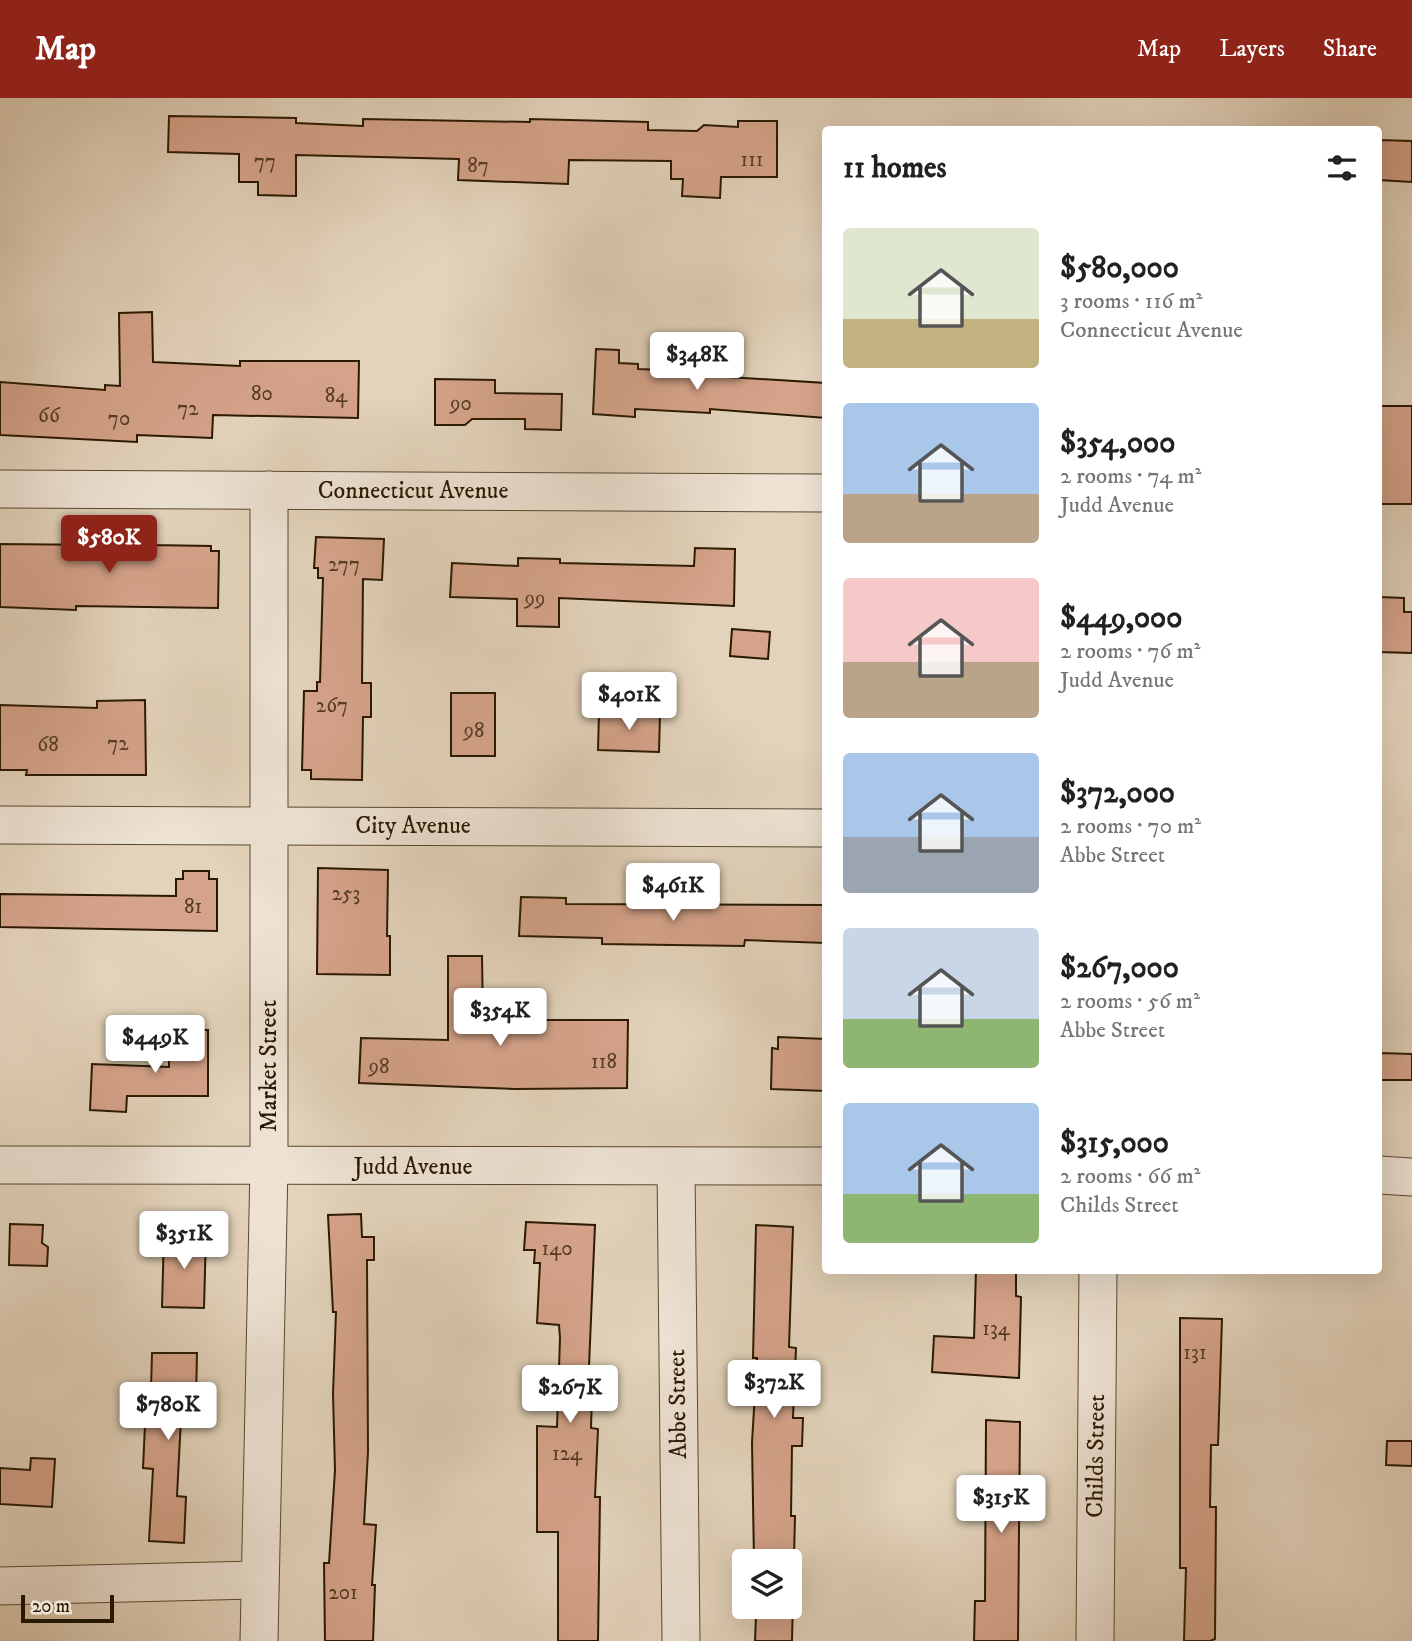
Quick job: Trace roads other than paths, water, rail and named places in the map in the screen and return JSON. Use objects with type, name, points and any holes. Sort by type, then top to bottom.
[{"type":"street","name":"Connecticut Avenue","points":[[0,489],[822,493]]},
{"type":"street","name":"Market Street","points":[[259,1641],[269,1166],[269,491]]},
{"type":"street","name":"City Avenue","points":[[0,825],[822,828]]},
{"type":"street","name":"Judd Avenue","points":[[0,1165],[676,1168],[822,1166]]},
{"type":"street","name":"Abbe Street","points":[[676,1168],[681,1641]]},
{"type":"street","points":[[1382,1175],[1412,1177]]},
{"type":"street","name":"Childs Street","points":[[1095,1641],[1098,1274]]},
{"type":"street","points":[[0,1586],[259,1580]]}]
